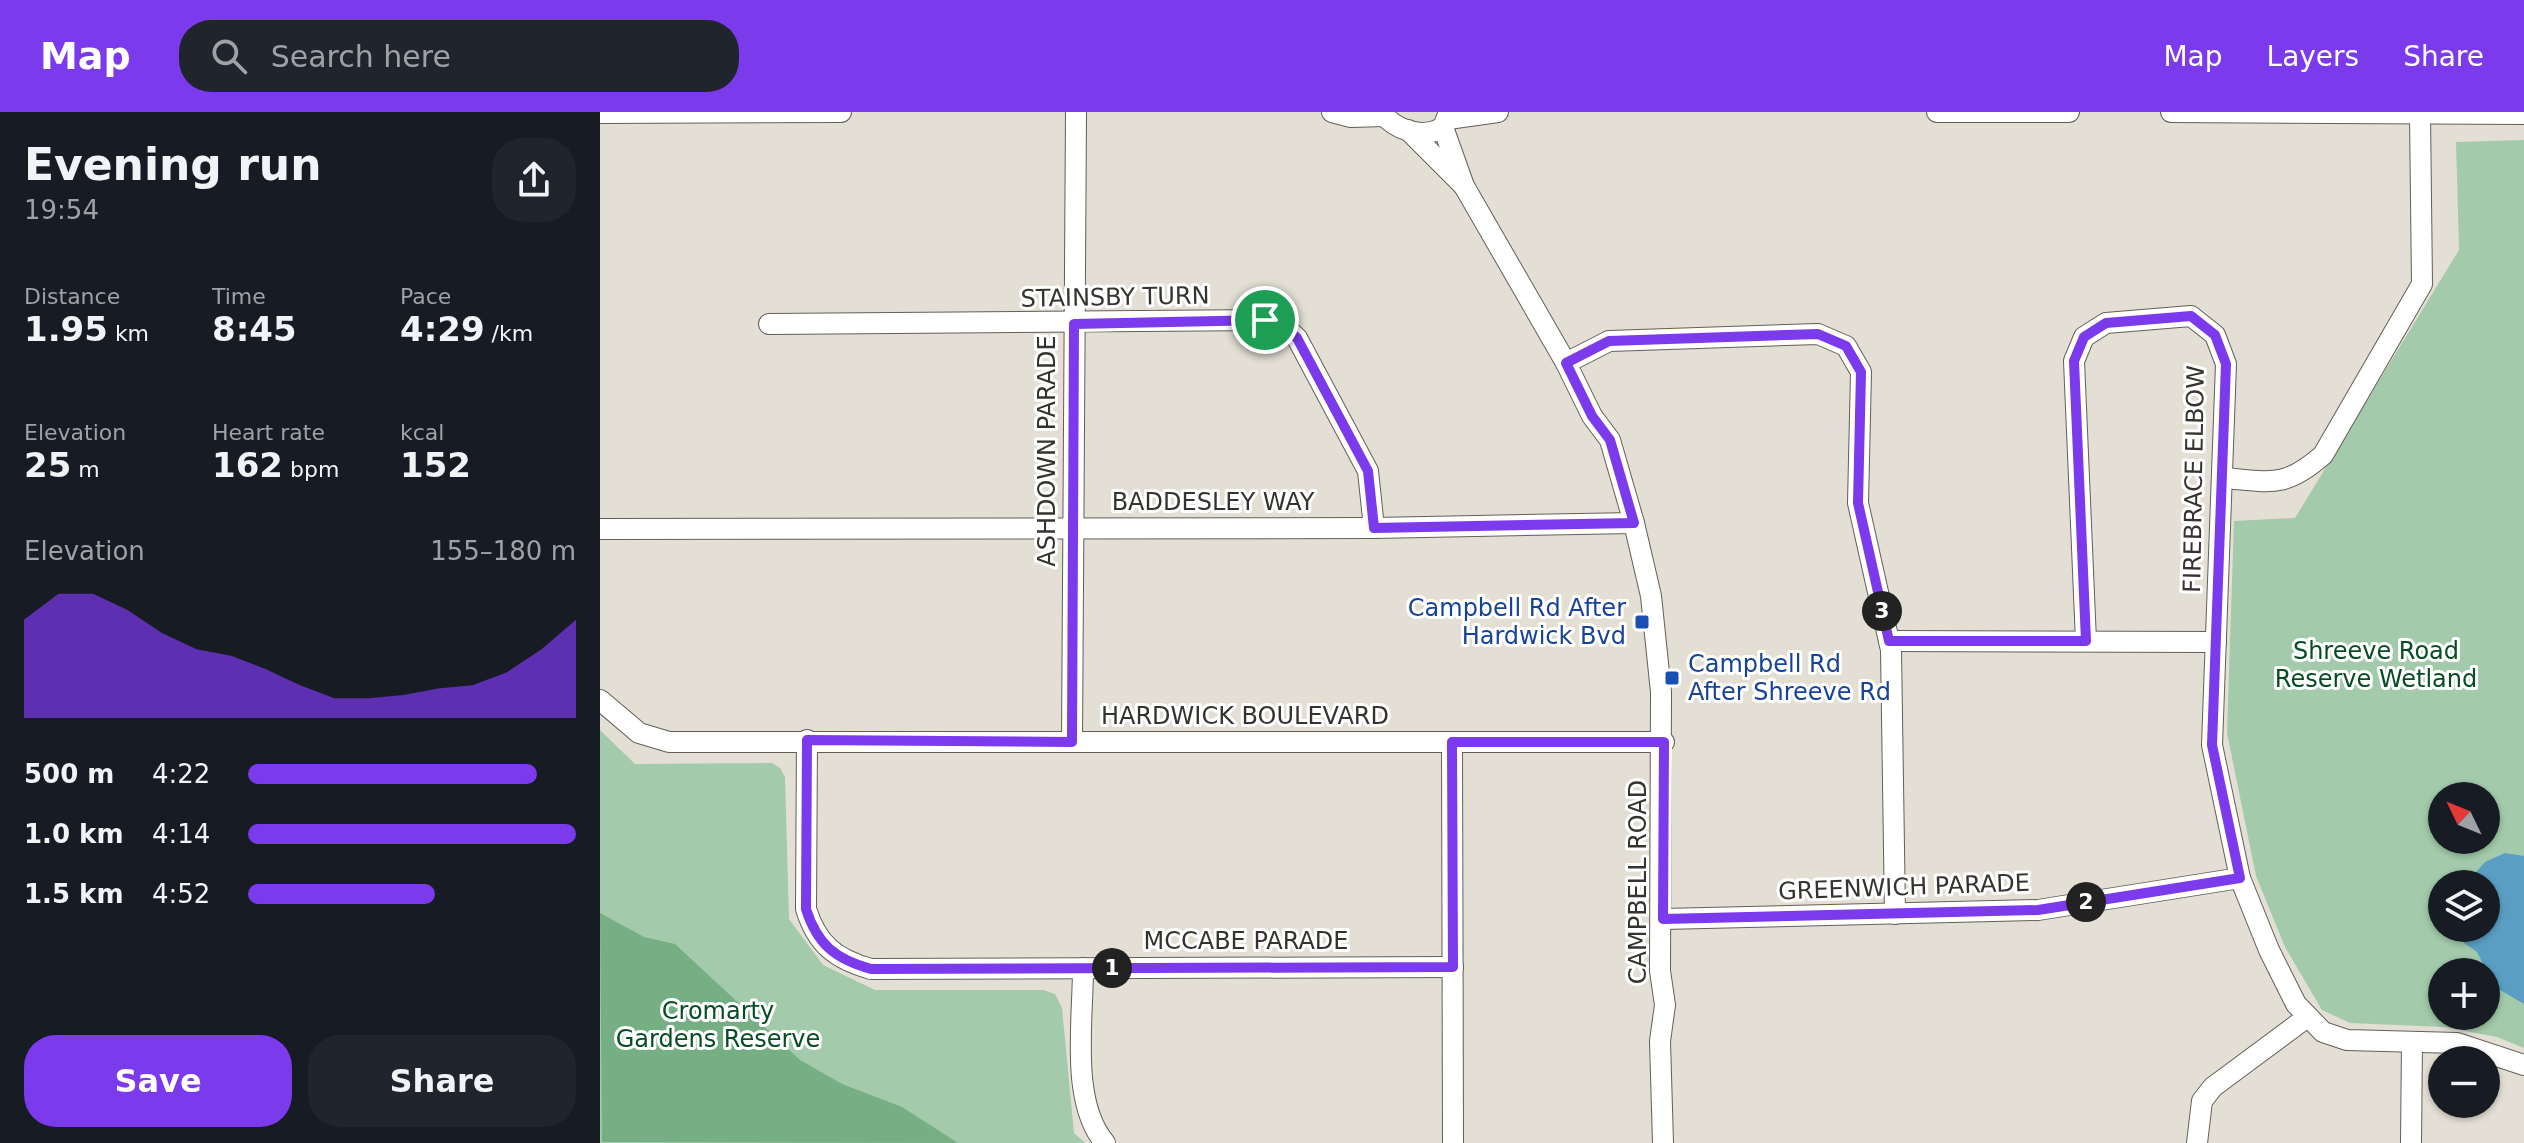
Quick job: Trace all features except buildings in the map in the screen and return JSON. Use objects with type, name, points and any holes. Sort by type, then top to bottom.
[{"type":"street","points":[[600,113],[841,112]]},
{"type":"street","name":"ASHDOWN PARADE","points":[[1072,742],[1076,112]]},
{"type":"street","points":[[1332,112],[1351,117],[1382,114]]},
{"type":"street","points":[[1408,130],[1422,133],[1447,119],[1498,112]]},
{"type":"street","points":[[1937,112],[2069,112]]},
{"type":"street","points":[[2171,112],[2524,114]]},
{"type":"street","name":"CAMPBELL ROAD","points":[[1382,114],[1408,130],[1464,186],[1566,363],[1592,416],[1610,440],[1634,523],[1653,611],[1664,742],[1663,1143]]},
{"type":"street","points":[[2224,478],[2269,482],[2298,476],[2323,455],[2422,284],[2420,114]]},
{"type":"street","name":"CAMPBELL ROAD","points":[[1447,119],[1464,186]]},
{"type":"street","name":"FIREBRACE ELBOW","points":[[2086,641],[2074,361],[2084,337],[2106,323],[2191,316],[2215,335],[2226,364],[2212,745],[2240,878],[2269,950],[2306,1018]]},
{"type":"street","name":"STAINSBY TURN","points":[[769,324],[1074,324],[1265,320],[1284,326],[1297,338],[1368,471],[1374,528]]},
{"type":"street","points":[[1566,363],[1609,341],[1818,334],[1846,346],[1861,372],[1858,503],[1889,641],[1895,914]]},
{"type":"street","name":"BADDESLEY WAY","points":[[600,529],[1374,528],[1634,523]]},
{"type":"street","points":[[1889,641],[2216,642]]},
{"type":"street","name":"HARDWICK BOULEVARD","points":[[600,700],[639,733],[669,742],[1664,742]]},
{"type":"street","name":"MCCABE PARADE","points":[[807,740],[806,909],[813,931],[827,950],[847,963],[871,969],[1453,967]]},
{"type":"street","points":[[1452,742],[1453,1143]]},
{"type":"street","name":"GREENWICH PARADE","points":[[1663,919],[2038,910],[2240,878]]},
{"type":"street","points":[[1083,968],[1084,1107],[1093,1129],[1105,1143]]},
{"type":"street","points":[[2197,1143],[2202,1101],[2213,1087],[2306,1018],[2323,1032],[2347,1040],[2457,1043],[2524,1065]]},
{"type":"street","points":[[2411,1143],[2412,1042]]},
{"type":"green space","name":"Shreeve Road Reserve Wetland","points":[[2524,140],[2524,1048],[2497,1037],[2460,1030],[2500,1030],[2500,958],[2428,958],[2428,1026],[2350,1023],[2322,1010],[2285,947],[2256,876],[2227,733],[2234,521],[2295,518],[2459,250],[2456,142]]},
{"type":"green space","name":"Cromarty Gardens Reserve","points":[[600,730],[635,764],[772,763],[780,768],[785,777],[789,919],[823,965],[875,990],[1043,990],[1055,994],[1062,1008],[1074,1133],[1085,1143],[600,1143]]},
{"type":"green space","points":[[600,913],[644,937],[675,944],[800,1060],[842,1084],[902,1107],[958,1143],[602,1142]]},
{"type":"water","points":[[2505,853],[2524,856],[2524,1004],[2500,990],[2500,958],[2480,958],[2464,942],[2500,942],[2500,870],[2478,870],[2485,862]]},
{"type":"place","name":"Campbell Rd After Hardwick Bvd","points":[[1642,622]]},
{"type":"place","name":"Campbell Rd After Shreeve Rd","points":[[1672,678]]},
{"type":"route","points":[[2191,316],[2215,335],[2226,364],[2212,745],[2240,878],[2038,910],[1663,919],[1664,742],[1452,742],[1453,967],[871,969],[847,963],[827,950],[813,931],[806,909],[807,740],[1072,742],[1074,324],[1265,320],[1284,326],[1297,338],[1368,471],[1374,528],[1634,523],[1610,440],[1592,416],[1566,363],[1609,341],[1818,334],[1846,346],[1861,372],[1858,503],[1889,641],[2086,641],[2074,361],[2084,337],[2106,323],[2191,316]]}]
